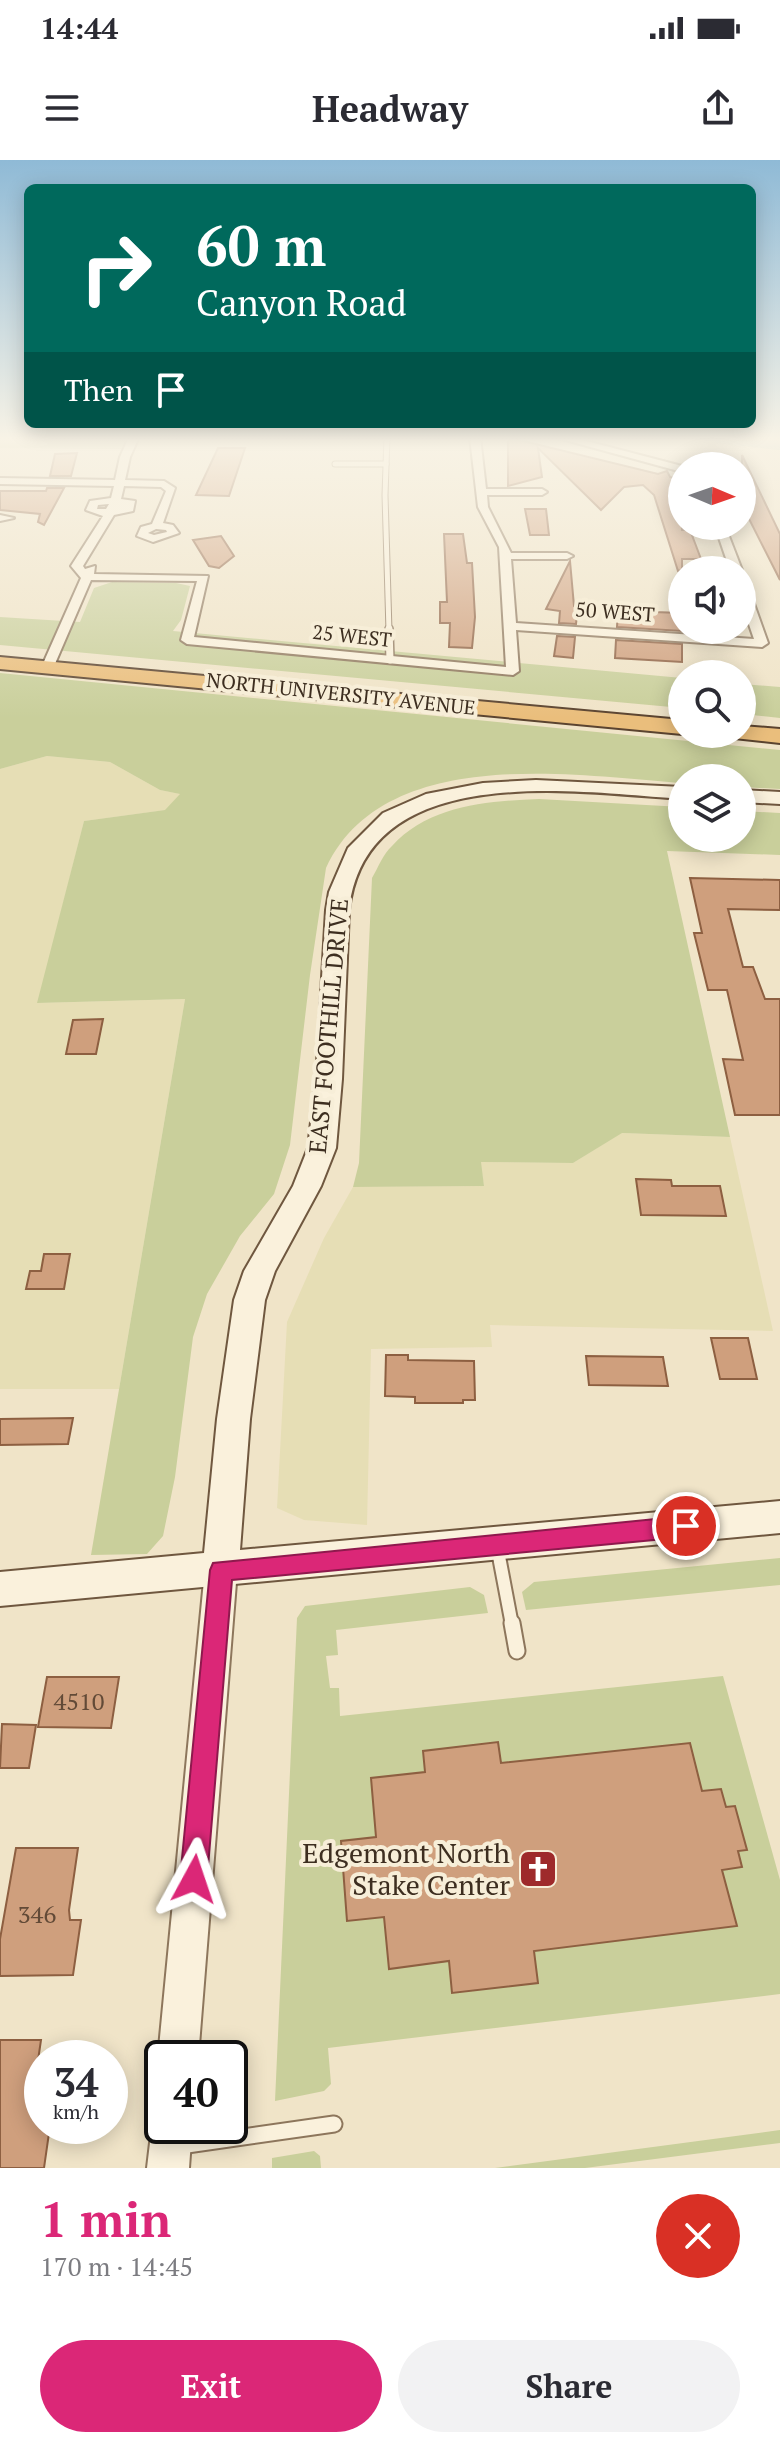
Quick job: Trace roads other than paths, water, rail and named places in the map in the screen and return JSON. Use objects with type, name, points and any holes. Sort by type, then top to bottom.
[{"type":"highway","name":"NORTH UNIVERSITY AVENUE","points":[[0,663],[668,726]]},
{"type":"highway","points":[[756,734],[780,736]]},
{"type":"main road","name":"EAST FOOTHILL DRIVE","points":[[221,1570],[236,1388],[248,1305],[266,1258],[314,1174],[322,1148],[339,895],[353,853],[368,836],[399,814],[447,795],[489,787],[535,786],[668,792]]},
{"type":"main road","points":[[756,797],[780,798]]},
{"type":"main road","points":[[0,1589],[780,1517]]},
{"type":"street","points":[[48,666],[101,547],[100,531]]},
{"type":"street","points":[[496,531],[505,547],[512,626]]},
{"type":"street","points":[[506,556],[567,556]]},
{"type":"street","name":"25 WEST","points":[[86,577],[204,578],[187,640],[513,671],[512,626]]},
{"type":"street","name":"50 WEST","points":[[512,626],[668,637]]},
{"type":"street","name":"50 WEST","points":[[756,626],[762,643],[756,643]]},
{"type":"street","name":"EAST FOOTHILL DRIVE","points":[[180,2040],[221,1570]]},
{"type":"lane","points":[[386,531],[390,660]]},
{"type":"lane","points":[[497,1544],[517,1651]]},
{"type":"lane","points":[[170,2147],[334,2124]]},
{"type":"place","name":"Edgemont North Stake Center","points":[[538,1869]]}]
